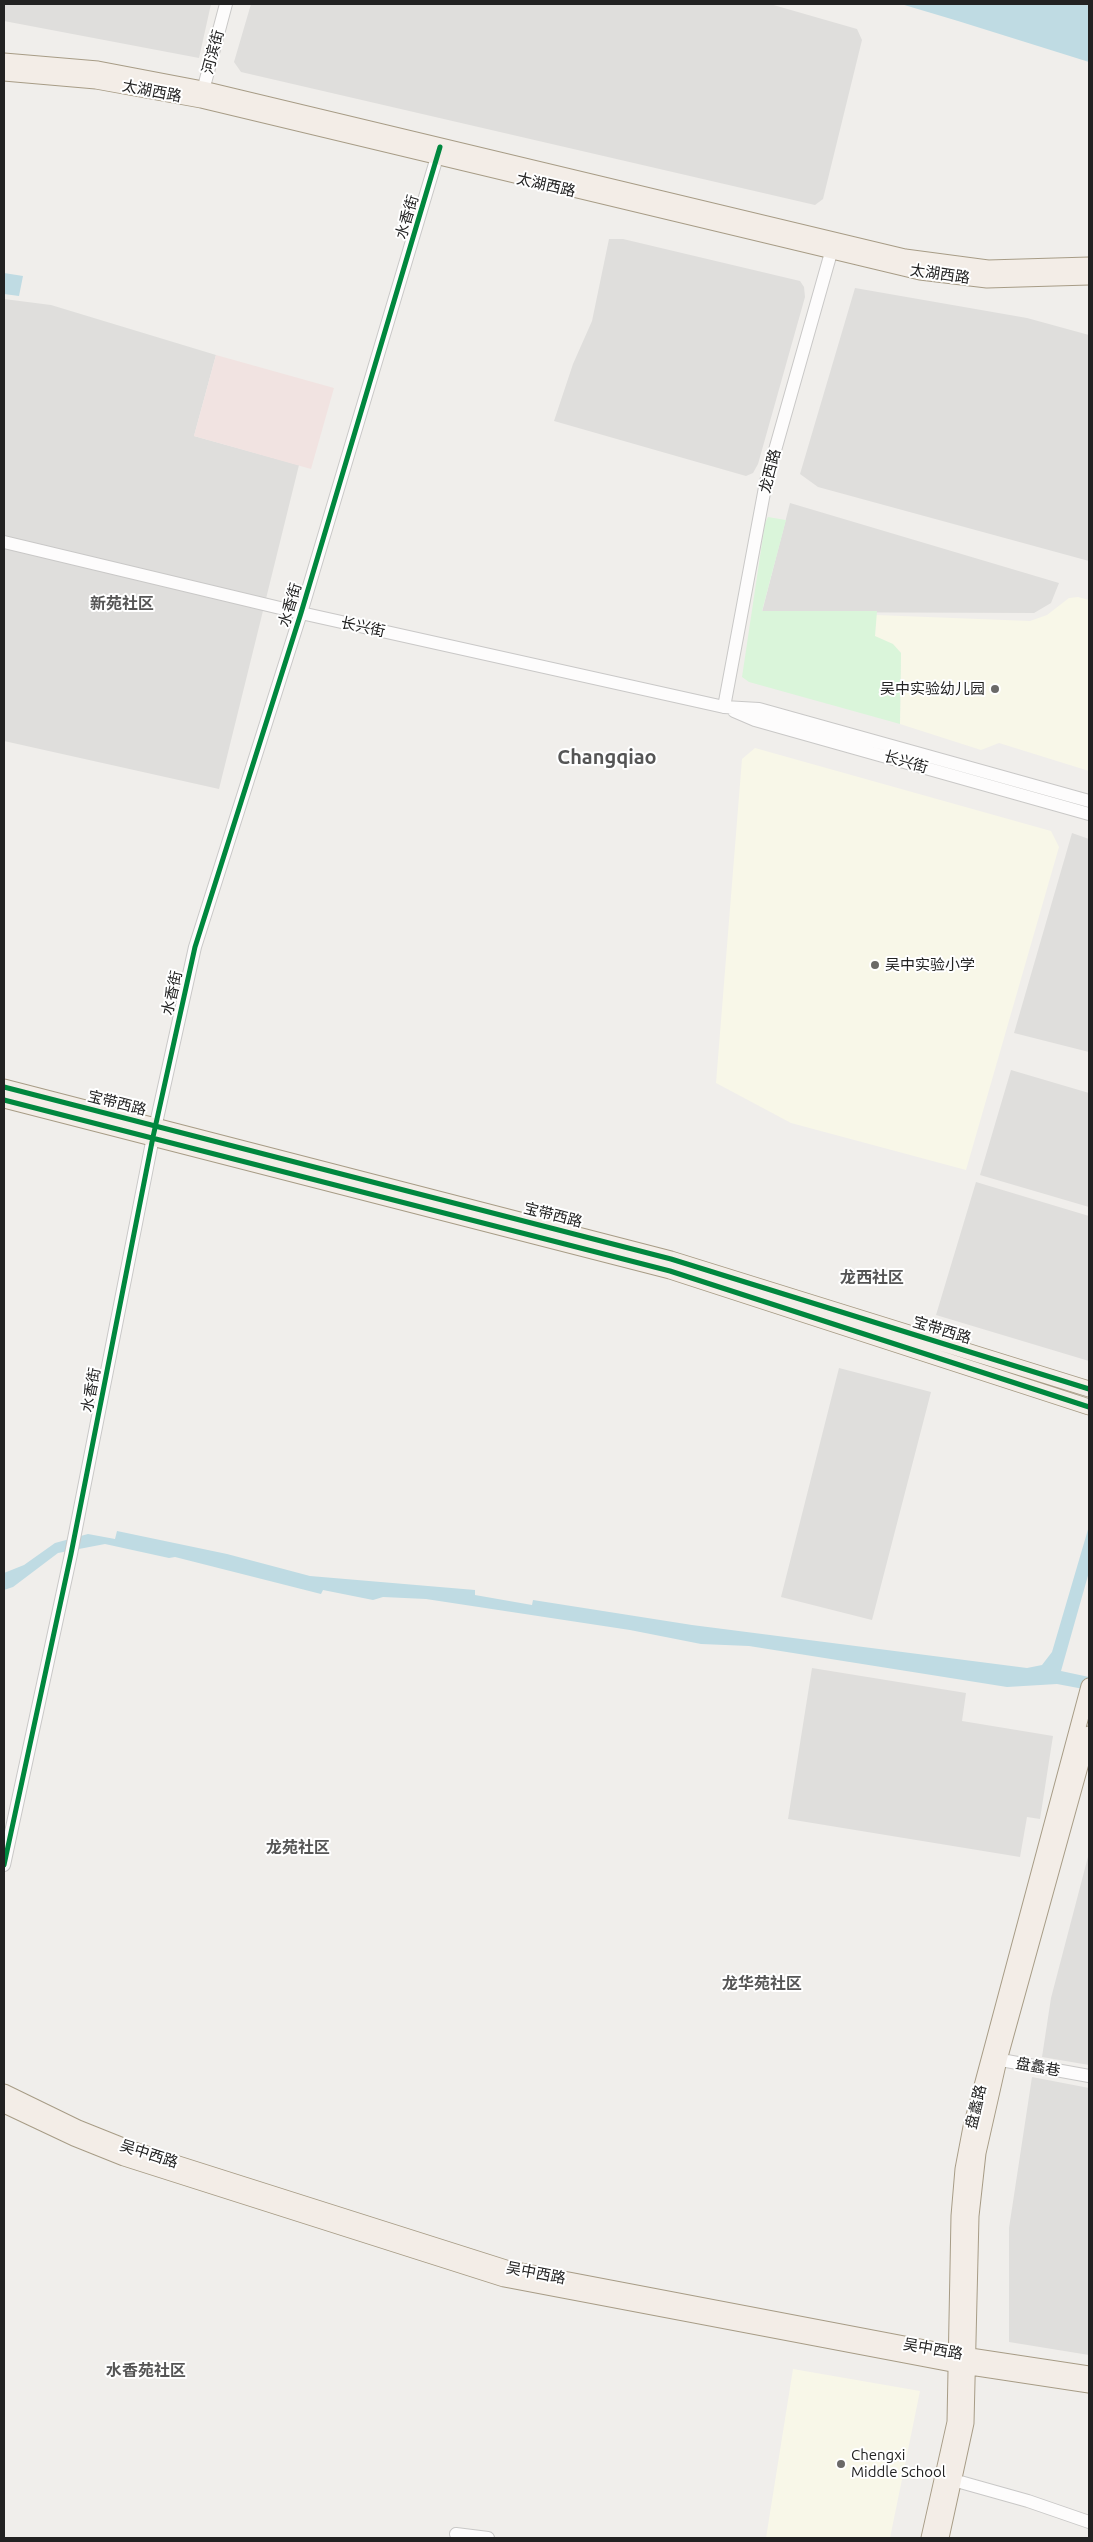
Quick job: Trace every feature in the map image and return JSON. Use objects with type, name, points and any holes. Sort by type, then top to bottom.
[{"type":"main road","name":"太湖西路","points":[[4,61],[98,69],[439,153],[833,246],[967,266],[1012,268],[1089,265]]},
{"type":"main road","name":"太湖西路","points":[[4,73],[96,81],[202,95]]},
{"type":"main road","name":"太湖西路","points":[[833,246],[902,269],[966,278],[1012,280],[1089,277]]},
{"type":"main road","name":"宝带西路","points":[[4,1088],[154,1131],[670,1271],[1089,1406]]},
{"type":"main road","name":"宝带西路","points":[[4,1100],[154,1131],[671,1259],[1089,1389]]},
{"type":"main road","name":"盘蠡路","points":[[993,2059],[1088,1691]]},
{"type":"main road","name":"盘蠡路","points":[[941,2538],[963,2361],[959,2216],[963,2169],[974,2109],[993,2059],[1089,1734]]},
{"type":"main road","name":"吴中西路","points":[[4,2092],[70,2124],[128,2148],[506,2268],[963,2361],[1089,2374]]},
{"type":"main road","name":"吴中西路","points":[[4,2105],[74,2138],[124,2158],[504,2279],[1089,2385]]},
{"type":"main road","name":"盘蠡路","points":[[929,2538],[949,2479]]},
{"type":"street","name":"河滨街","points":[[202,95],[226,4]]},
{"type":"street","name":"水香街","points":[[4,1864],[75,1535],[154,1131],[195,947],[301,613],[439,153]]},
{"type":"street","name":"龙西路","points":[[724,707],[766,482],[833,246]]},
{"type":"street","name":"长兴街","points":[[4,542],[301,613],[724,707],[759,709],[1089,801]]},
{"type":"street","name":"长兴街","points":[[724,707],[756,720],[1089,814]]},
{"type":"street","name":"盘蠡巷","points":[[993,2059],[1089,2076]]},
{"type":"street","points":[[949,2479],[1089,2522]]},
{"type":"street","points":[[456,2534],[488,2538]]},
{"type":"shaded area","points":[[4,4],[211,4],[199,58],[4,21]]},
{"type":"shaded area","points":[[251,4],[770,4],[857,29],[862,40],[823,199],[815,205],[241,72],[234,62]]},
{"type":"shaded area","points":[[609,239],[623,239],[800,281],[804,287],[805,297],[758,464],[753,473],[746,476],[554,421],[573,364],[592,321]]},
{"type":"shaded area","points":[[855,288],[1027,318],[1089,335],[1089,561],[818,487],[800,474]]},
{"type":"shaded area","points":[[4,299],[51,305],[216,355],[194,436],[299,465],[219,789],[4,741]]},
{"type":"shaded area","points":[[216,355],[334,388],[311,469],[194,436]]},
{"type":"shaded area","points":[[790,503],[1059,583],[1051,603],[1034,613],[762,612]]},
{"type":"shaded area","name":"吴中实验幼儿园","points":[[1078,597],[1089,600],[1089,771],[999,743],[981,750],[900,724],[901,653],[875,636],[876,615],[1030,621],[1047,615],[1069,598]]},
{"type":"shaded area","name":"吴中实验小学","points":[[755,748],[1051,831],[1059,847],[966,1170],[791,1123],[716,1083],[742,759]]},
{"type":"shaded area","points":[[1072,833],[1089,839],[1089,1052],[1014,1033]]},
{"type":"shaded area","points":[[1011,1070],[1089,1093],[1089,1207],[980,1175]]},
{"type":"shaded area","points":[[976,1182],[1089,1216],[1089,1361],[936,1315]]},
{"type":"shaded area","points":[[839,1368],[931,1392],[872,1620],[781,1597]]},
{"type":"shaded area","points":[[812,1668],[966,1693],[962,1721],[1053,1736],[1040,1819],[1027,1817],[1020,1857],[788,1819]]},
{"type":"shaded area","points":[[1089,1853],[1089,2065],[1042,2057],[1051,1998]]},
{"type":"shaded area","points":[[1032,2077],[1089,2088],[1089,2355],[1009,2342],[1009,2228]]},
{"type":"shaded area","name":"Chengxi Middle School","points":[[793,2369],[920,2391],[890,2538],[766,2538]]},
{"type":"green space","points":[[768,517],[786,520],[762,611],[877,611],[875,636],[893,644],[901,653],[900,724],[749,682],[742,677],[765,523]]},
{"type":"water","points":[[901,4],[1089,4],[1089,62],[958,21]]},
{"type":"water","points":[[4,273],[23,276],[19,296],[4,294]]},
{"type":"water","points":[[1089,1526],[1089,1572],[1061,1671],[1089,1677],[1089,1690],[1057,1684],[1007,1687],[749,1646],[701,1644],[630,1630],[426,1599],[383,1597],[373,1600],[323,1590],[321,1594],[175,1557],[169,1558],[105,1544],[58,1553],[13,1587],[4,1590],[4,1573],[24,1565],[55,1543],[88,1534],[115,1539],[117,1531],[227,1554],[310,1576],[475,1590],[475,1595],[532,1605],[533,1600],[692,1625],[1027,1668],[1042,1665],[1052,1652]]},
{"type":"cycle path","points":[[4,1865],[71,1554],[153,1137],[195,947],[301,613],[440,147]]},
{"type":"cycle path","points":[[4,1087],[671,1259],[1089,1389]]},
{"type":"cycle path","points":[[4,1100],[670,1271],[1089,1407]]},
{"type":"place","name":"吴中实验幼儿园","points":[[995,689]]},
{"type":"place","name":"吴中实验小学","points":[[875,965]]},
{"type":"place","name":"Chengxi Middle School","points":[[841,2464]]},
{"type":"district","name":"新苑社区","points":[[122,604]]},
{"type":"district","name":"Changqiao","points":[[607,757]]},
{"type":"district","name":"龙西社区","points":[[872,1278]]},
{"type":"district","name":"龙苑社区","points":[[298,1848]]},
{"type":"district","name":"龙华苑社区","points":[[762,1984]]},
{"type":"district","name":"水香苑社区","points":[[146,2371]]}]
